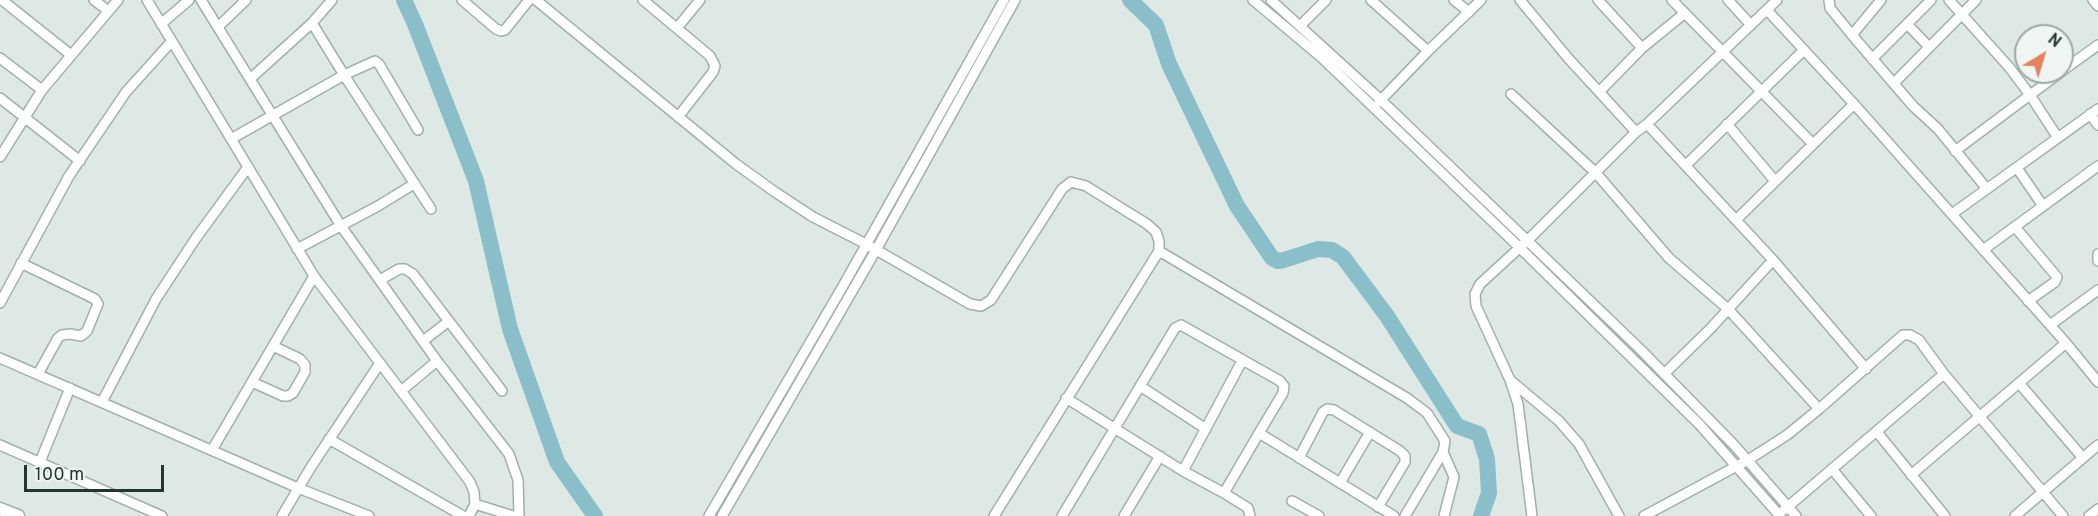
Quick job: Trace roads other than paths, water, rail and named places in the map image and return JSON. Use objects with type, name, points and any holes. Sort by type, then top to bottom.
[{"type":"main road","points":[[0,509],[18,516]]},
{"type":"street","points":[[2,0],[71,55]]},
{"type":"street","points":[[94,0],[107,10]]},
{"type":"street","points":[[0,157],[42,90],[107,10],[118,0]]},
{"type":"street","points":[[147,0],[314,276],[470,482],[475,504],[469,516]]},
{"type":"street","points":[[161,24],[189,0]]},
{"type":"street","points":[[201,0],[341,226],[437,361],[513,462],[518,480],[519,516]]},
{"type":"street","points":[[218,27],[246,0]]},
{"type":"street","points":[[250,79],[312,23],[333,0]]},
{"type":"street","points":[[462,0],[501,31],[505,30],[529,0]]},
{"type":"street","points":[[644,0],[710,56],[715,66],[713,72],[678,117]]},
{"type":"street","points":[[677,28],[700,0]]},
{"type":"street","points":[[709,516],[1004,0]]},
{"type":"street","points":[[722,516],[876,250],[1015,0]]},
{"type":"street","points":[[1253,0],[1378,103],[1528,240],[1748,460],[1796,516]]},
{"type":"street","points":[[1271,0],[1301,26],[1519,247],[1700,425],[1779,515],[1944,374]]},
{"type":"street","points":[[1301,26],[1326,0]]},
{"type":"street","points":[[1371,0],[1428,51]]},
{"type":"street","points":[[1454,0],[1469,12]]},
{"type":"street","points":[[1378,103],[1481,0]]},
{"type":"street","points":[[1520,0],[1568,58],[1636,132]]},
{"type":"street","points":[[1598,0],[1642,48]]},
{"type":"street","points":[[1672,0],[1813,144]]},
{"type":"street","points":[[1728,0],[1751,25]]},
{"type":"street","points":[[1532,516],[1518,404],[1510,380],[1476,306],[1475,294],[1480,285],[1636,132],[1775,0]]},
{"type":"street","points":[[1829,0],[1830,8],[1872,59],[1987,189]]},
{"type":"street","points":[[1852,35],[1881,0]]},
{"type":"street","points":[[1872,59],[1931,0]]},
{"type":"street","points":[[1949,0],[2009,67],[2058,138]]},
{"type":"street","points":[[1894,83],[1976,0]]},
{"type":"street","points":[[2093,0],[2098,6]]},
{"type":"street","points":[[541,1],[678,117],[775,192],[813,217],[866,244],[970,304],[981,306],[991,300],[1062,189],[1071,182],[1086,186],[1156,232],[1160,241],[1159,250],[994,516]]},
{"type":"street","points":[[1767,10],[1952,214],[2098,382]]},
{"type":"street","points":[[1600,91],[1642,48],[1685,13]]},
{"type":"street","points":[[312,23],[431,210]]},
{"type":"street","points":[[1908,25],[1929,47]]},
{"type":"street","points":[[0,303],[80,161],[126,92],[171,42]]},
{"type":"street","points":[[2074,63],[2098,45]]},
{"type":"street","points":[[1686,165],[1804,50]]},
{"type":"street","points":[[0,58],[42,90]]},
{"type":"street","points":[[231,139],[371,62],[379,64],[418,130]]},
{"type":"street","points":[[1955,151],[2045,84]]},
{"type":"street","points":[[1511,94],[1596,173],[1669,258],[1728,309],[1819,409]]},
{"type":"street","points":[[0,98],[80,161]]},
{"type":"street","points":[[1736,219],[1854,104]]},
{"type":"street","points":[[1952,214],[2094,112],[2098,124]]},
{"type":"street","points":[[1647,124],[1773,260],[1866,369]]},
{"type":"street","points":[[1727,124],[1775,181]]},
{"type":"street","points":[[1983,250],[2098,166]]},
{"type":"street","points":[[102,402],[156,299],[196,238],[248,167]]},
{"type":"street","points":[[2017,168],[2043,206]]},
{"type":"street","points":[[297,249],[414,184]]},
{"type":"street","points":[[2015,226],[2057,277],[2055,282],[2028,301]]},
{"type":"street","points":[[1159,250],[1407,398],[1427,413],[1445,441],[1443,452],[1405,516]]},
{"type":"street","points":[[2098,254],[2098,261]]},
{"type":"street","points":[[1664,374],[1773,260]]},
{"type":"street","points":[[21,263],[95,299],[98,304],[87,331],[81,336],[70,334],[58,338],[38,374]]},
{"type":"street","points":[[380,280],[399,269],[409,271],[502,391]]},
{"type":"street","points":[[212,450],[314,276]]},
{"type":"street","points":[[2050,325],[2098,290]]},
{"type":"street","points":[[423,341],[449,321]]},
{"type":"street","points":[[1062,516],[1174,328],[1181,325],[1280,381],[1284,386],[1283,393],[1224,493]]},
{"type":"street","points":[[1644,516],[1737,467],[1787,435],[1903,335],[1910,335],[1920,340],[1944,374],[1982,416],[2063,516]]},
{"type":"street","points":[[1911,475],[2066,343]]},
{"type":"street","points":[[252,382],[286,397],[293,393],[305,372],[305,365],[300,359],[273,346]]},
{"type":"street","points":[[0,358],[298,488],[369,516]]},
{"type":"street","points":[[401,391],[437,361]]},
{"type":"street","points":[[1183,471],[1242,361]]},
{"type":"street","points":[[282,516],[329,439],[380,363]]},
{"type":"street","points":[[1510,380],[1559,421],[1580,444],[1619,516]]},
{"type":"street","points":[[2019,383],[2083,458]]},
{"type":"street","points":[[1140,387],[1206,429]]},
{"type":"street","points":[[40,462],[70,388]]},
{"type":"street","points":[[1066,398],[1183,471],[1248,508],[1250,516]]},
{"type":"street","points":[[1299,458],[1323,412],[1327,409],[1334,410],[1401,450],[1405,456],[1405,462],[1378,507]]},
{"type":"street","points":[[1340,483],[1370,432]]},
{"type":"street","points":[[1877,432],[1945,516]]},
{"type":"street","points":[[1259,433],[1394,516]]},
{"type":"street","points":[[329,439],[463,516]]},
{"type":"street","points":[[0,445],[162,516]]},
{"type":"street","points":[[2015,516],[2098,445]]},
{"type":"street","points":[[1443,452],[1454,477],[1444,516]]},
{"type":"street","points":[[1124,516],[1160,456]]},
{"type":"street","points":[[1832,469],[1871,516]]},
{"type":"street","points":[[1292,501],[1319,516]]},
{"type":"street","points":[[475,504],[513,516]]},
{"type":"street","points":[[2089,516],[2098,509]]},
{"type":"waterway","points":[[404,0],[476,181],[510,329],[557,462],[595,516]]},
{"type":"waterway","points":[[1130,0],[1156,25],[1169,64],[1237,206],[1272,258],[1278,261],[1284,260],[1318,249],[1332,250],[1343,257],[1387,316],[1457,426],[1479,434],[1487,459],[1489,493],[1481,516]]}]
